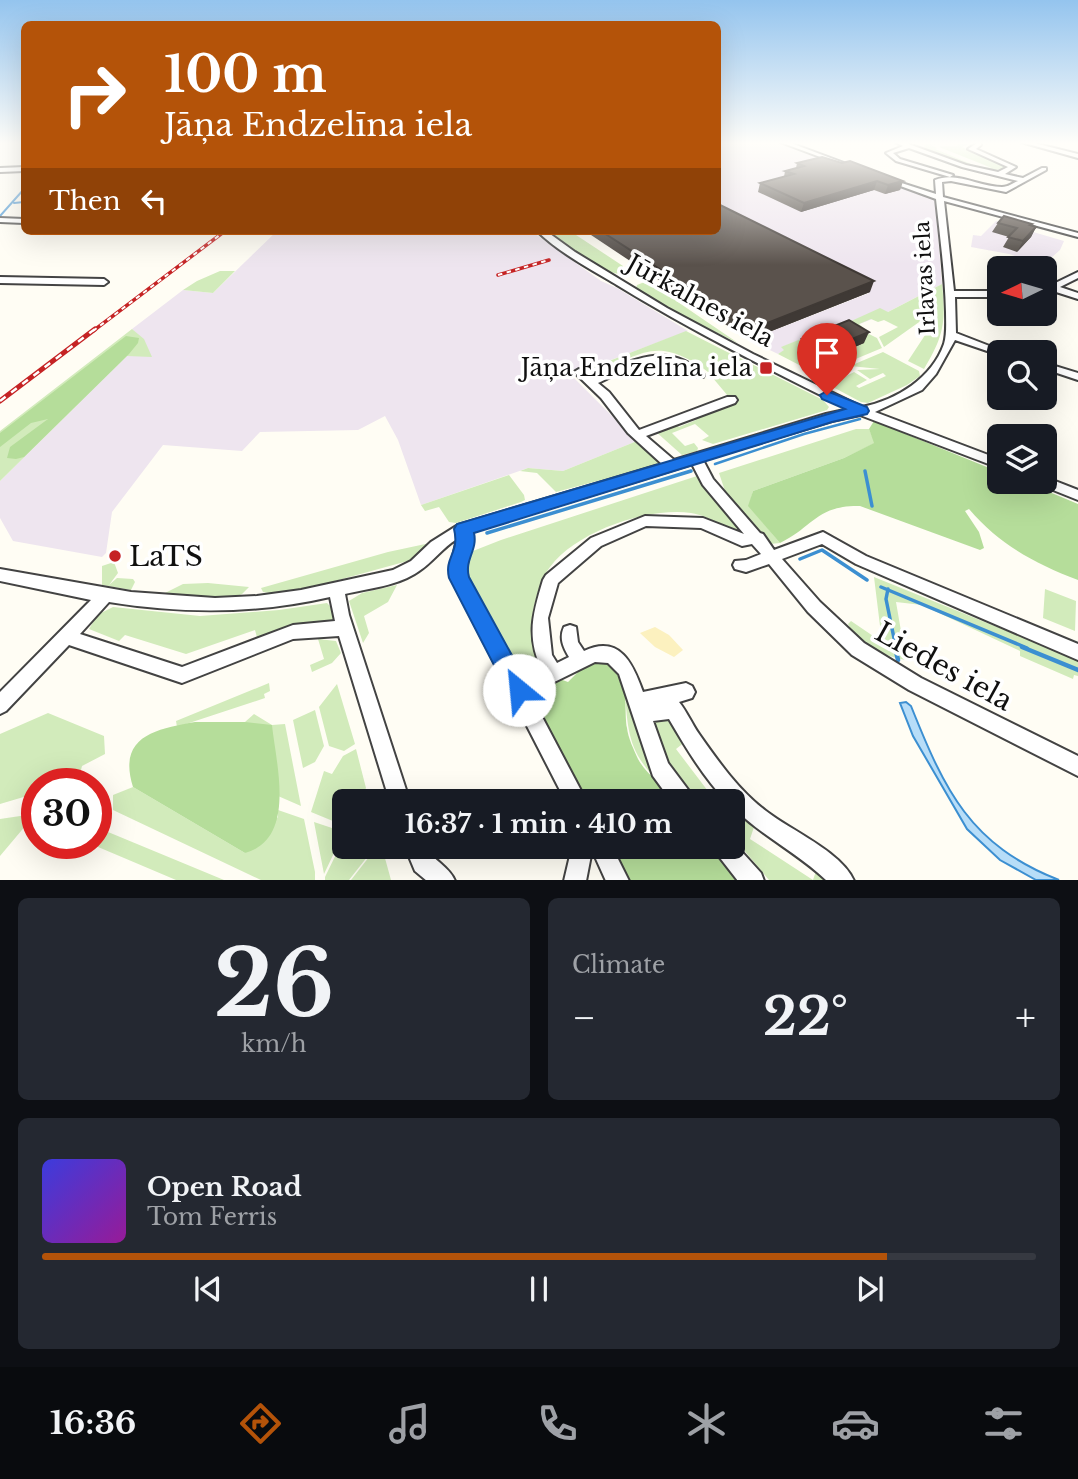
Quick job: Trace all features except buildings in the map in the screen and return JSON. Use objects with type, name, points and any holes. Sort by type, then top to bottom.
[{"type":"street","points":[[896,183],[940,198],[1078,235]]},
{"type":"street","points":[[913,189],[934,183]]},
{"type":"street","name":"Irlavas iela","points":[[862,411],[886,403],[926,383],[944,354],[951,335],[950,294],[938,183]]},
{"type":"street","points":[[967,183],[1006,190],[1018,183]]},
{"type":"street","points":[[0,220],[21,221]]},
{"type":"street","name":"Jūrkalnes iela","points":[[546,235],[572,254],[690,325],[862,411],[987,459]]},
{"type":"street","points":[[1057,285],[1078,275]]},
{"type":"street","points":[[0,280],[104,282]]},
{"type":"street","points":[[1057,291],[1078,296]]},
{"type":"street","points":[[950,294],[987,294]]},
{"type":"street","points":[[951,335],[987,347]]},
{"type":"street","points":[[590,382],[655,357],[677,360],[699,375]]},
{"type":"street","points":[[1057,370],[1078,377]]},
{"type":"street","points":[[579,372],[637,435],[672,465]]},
{"type":"street","points":[[637,435],[731,400]]},
{"type":"street","points":[[0,575],[104,597],[179,606],[292,599],[408,571],[445,538],[463,529],[672,465],[698,461],[830,417],[862,411]]},
{"type":"street","name":"Liedes iela","points":[[698,461],[708,482],[823,617],[858,649],[903,677],[1078,766]]},
{"type":"street","points":[[1057,487],[1078,495]]},
{"type":"street","points":[[553,674],[544,656],[540,618],[551,580],[596,542],[645,521],[703,523],[742,540],[758,538]]},
{"type":"street","points":[[463,529],[467,544],[456,567],[459,578],[570,789]]},
{"type":"street","points":[[740,565],[747,566],[812,540],[827,539],[861,560],[1078,652]]},
{"type":"street","points":[[337,590],[345,628],[396,789]]},
{"type":"street","points":[[0,705],[104,597]]},
{"type":"street","points":[[67,636],[182,675],[293,632],[345,628]]},
{"type":"street","points":[[570,632],[570,644],[580,660]]},
{"type":"street","points":[[519,690],[580,660],[603,653],[618,659],[627,671],[660,769],[675,789]]},
{"type":"street","points":[[639,708],[686,692]]},
{"type":"street","points":[[639,708],[674,709],[691,739],[725,785],[758,818],[820,859],[843,880]]},
{"type":"street","points":[[421,859],[434,874],[444,880]]},
{"type":"street","points":[[575,880],[579,859]]},
{"type":"street","points":[[607,859],[618,880]]},
{"type":"street","points":[[735,859],[753,880]]},
{"type":"shaded area","points":[[721,183],[888,183],[935,200],[942,284],[880,316],[852,327],[843,322],[782,347],[785,350],[778,354],[749,340],[869,293],[721,216]]},
{"type":"shaded area","points":[[996,221],[1064,241],[1053,256],[1015,256],[971,247],[973,235],[981,236]]},
{"type":"shaded area","points":[[273,235],[537,235],[601,281],[688,331],[571,375],[637,441],[563,471],[528,468],[421,505],[398,440],[385,416],[358,430],[260,432],[242,451],[163,445],[112,512],[106,553],[102,557],[13,541],[0,518],[0,481],[143,340],[132,329],[183,290],[213,293]]},
{"type":"green space","points":[[576,235],[623,266],[622,269],[629,273],[620,274],[600,268],[553,236]]},
{"type":"green space","points":[[220,271],[235,271],[213,293],[183,290],[197,281]]},
{"type":"green space","points":[[647,281],[738,343],[685,317],[636,288]]},
{"type":"green space","points":[[942,284],[944,309],[940,338],[924,369],[908,361],[931,326],[922,320],[884,347],[879,337],[898,327],[884,320],[878,322],[871,319],[859,324],[865,329],[863,331],[877,338],[882,348],[846,363],[833,356],[863,343],[798,351],[816,362],[805,368],[778,354],[784,350],[781,347],[843,322],[852,327],[849,322],[880,308],[888,312]]},
{"type":"green space","points":[[132,329],[144,339],[152,357],[127,356],[0,481],[0,431]]},
{"type":"green space","points":[[686,331],[737,357],[711,374],[692,361],[663,351],[638,355],[592,374],[586,370]]},
{"type":"green space","points":[[126,336],[139,338],[129,354],[24,457],[7,458],[10,447],[48,419],[31,423],[0,447],[0,433]]},
{"type":"green space","points":[[883,352],[919,371],[920,376],[868,403],[829,385],[854,372],[867,380],[856,386],[859,388],[886,376],[883,373],[870,379],[857,370],[880,369],[850,366]]},
{"type":"green space","points":[[740,358],[823,400],[829,407],[827,410],[713,444],[702,440],[709,436],[695,424],[672,433],[685,446],[694,443],[698,448],[697,451],[682,455],[655,431],[674,423],[679,427],[696,420],[692,415],[736,400],[728,396],[712,377]]},
{"type":"green space","points":[[874,421],[987,467],[987,494],[1054,494],[1078,504],[1078,580],[1019,552],[993,533],[969,509],[965,511],[979,532],[984,548],[980,550],[860,506],[824,513],[780,543],[748,506],[753,491],[844,458],[874,443],[869,429]]},
{"type":"green space","points":[[856,429],[869,429],[875,443],[844,458],[753,491],[749,506],[780,543],[770,544],[763,538],[726,494],[719,473]]},
{"type":"green space","points":[[637,441],[662,461],[661,464],[556,492],[537,473],[520,471],[528,468],[563,471]]},
{"type":"green space","points":[[509,475],[525,500],[456,523],[449,522],[439,507],[425,511],[421,505]]},
{"type":"green space","points":[[697,476],[738,522],[745,536],[699,515],[674,512],[614,524],[577,543],[550,567],[542,582],[532,619],[538,671],[521,680],[467,577],[466,567],[473,551]]},
{"type":"green space","points":[[430,543],[415,559],[295,592],[277,594],[263,592],[261,588],[388,552]]},
{"type":"green space","points":[[114,562],[118,573],[109,585],[117,578],[133,579],[135,582],[131,590],[102,585],[102,566]]},
{"type":"green space","points":[[874,577],[1078,660],[1078,676],[1074,675],[1073,679],[1020,656],[1020,651],[922,605],[896,602],[906,660],[881,653],[858,638],[848,624],[851,621],[882,642]]},
{"type":"green space","points":[[208,583],[249,587],[233,598],[159,596],[183,584]]},
{"type":"green space","points":[[397,585],[388,602],[364,616],[369,633],[363,643],[349,601],[362,593]]},
{"type":"green space","points":[[1045,589],[1076,601],[1075,631],[1043,618]]},
{"type":"green space","points":[[327,603],[334,610],[337,622],[300,624],[258,641],[255,630],[186,654],[125,635],[119,641],[89,629],[95,619],[93,617],[113,607],[200,616]]},
{"type":"green space","points":[[318,639],[336,641],[341,653],[332,663],[312,672],[310,665],[324,659]]},
{"type":"green space","points":[[596,660],[616,667],[624,685],[631,744],[642,765],[666,789],[575,789],[529,693],[557,678],[568,682],[581,669]]},
{"type":"green space","points":[[269,683],[270,691],[264,694],[265,698],[177,727],[176,721]]},
{"type":"green space","points":[[337,684],[355,744],[344,751],[329,746],[319,707]]},
{"type":"green space","points":[[625,686],[663,785],[651,774],[636,752],[629,729]]},
{"type":"green space","points":[[315,710],[324,746],[315,762],[303,768],[293,720]]},
{"type":"green space","points":[[48,713],[104,736],[105,754],[82,768],[21,768],[21,798],[0,804],[0,734]]},
{"type":"green space","points":[[669,713],[685,742],[676,749],[706,789],[690,789],[669,762],[652,717]]},
{"type":"green space","points":[[254,714],[272,725],[285,724],[301,806],[278,796],[276,765],[245,722]]},
{"type":"green space","points":[[195,722],[272,725],[279,779],[277,817],[272,833],[261,845],[245,853],[133,787],[129,770],[130,756],[135,746],[154,732]]},
{"type":"green space","points":[[356,749],[366,788],[332,789],[332,821],[311,812],[324,771],[332,774],[343,756]]},
{"type":"green space","points":[[133,787],[245,853],[278,817],[278,810],[304,819],[315,880],[261,880],[113,810],[113,795]]},
{"type":"green space","points":[[745,813],[755,824],[750,839],[813,880],[769,880],[745,851]]},
{"type":"green space","points":[[21,816],[21,831],[0,856],[0,819]]},
{"type":"green space","points":[[314,822],[332,828],[332,857],[324,874]]},
{"type":"green space","points":[[112,834],[224,880],[176,880],[112,853]]},
{"type":"green space","points":[[334,859],[366,859],[349,880],[325,880]]},
{"type":"green space","points":[[367,859],[385,859],[391,880],[351,880]]},
{"type":"green space","points":[[613,859],[725,859],[735,880],[624,880]]},
{"type":"green space","points":[[818,865],[836,880],[813,880]]},
{"type":"sand","points":[[655,627],[669,635],[683,650],[674,657],[655,647],[640,633]]},
{"type":"water","points":[[906,702],[911,706],[936,764],[964,812],[1003,850],[1028,866],[1059,880],[1036,880],[1000,860],[967,829],[913,736],[900,703]]},
{"type":"waterway","points":[[0,216],[21,192]]},
{"type":"waterway","points":[[14,203],[21,202]]},
{"type":"waterway","points":[[715,464],[804,434],[860,419]]},
{"type":"waterway","points":[[487,533],[691,471]]},
{"type":"waterway","points":[[865,471],[872,506]]},
{"type":"waterway","points":[[800,559],[822,550],[867,580]]},
{"type":"waterway","points":[[881,587],[888,590]]},
{"type":"waterway","points":[[888,590],[1027,648]]},
{"type":"waterway","points":[[888,590],[886,599],[896,648]]},
{"type":"waterway","points":[[895,647],[898,660]]},
{"type":"waterway","points":[[1022,647],[1078,670]]},
{"type":"railway","points":[[93,331],[220,235]]},
{"type":"railway","points":[[498,275],[549,260]]},
{"type":"railway","points":[[0,401],[95,329]]},
{"type":"place","name":"Jāņa Endzelīna iela","points":[[766,368]]},
{"type":"place","name":"LaTS","points":[[115,556]]},
{"type":"route","points":[[519,690],[459,578],[456,567],[467,544],[463,529],[830,417],[862,411],[827,395]]}]
